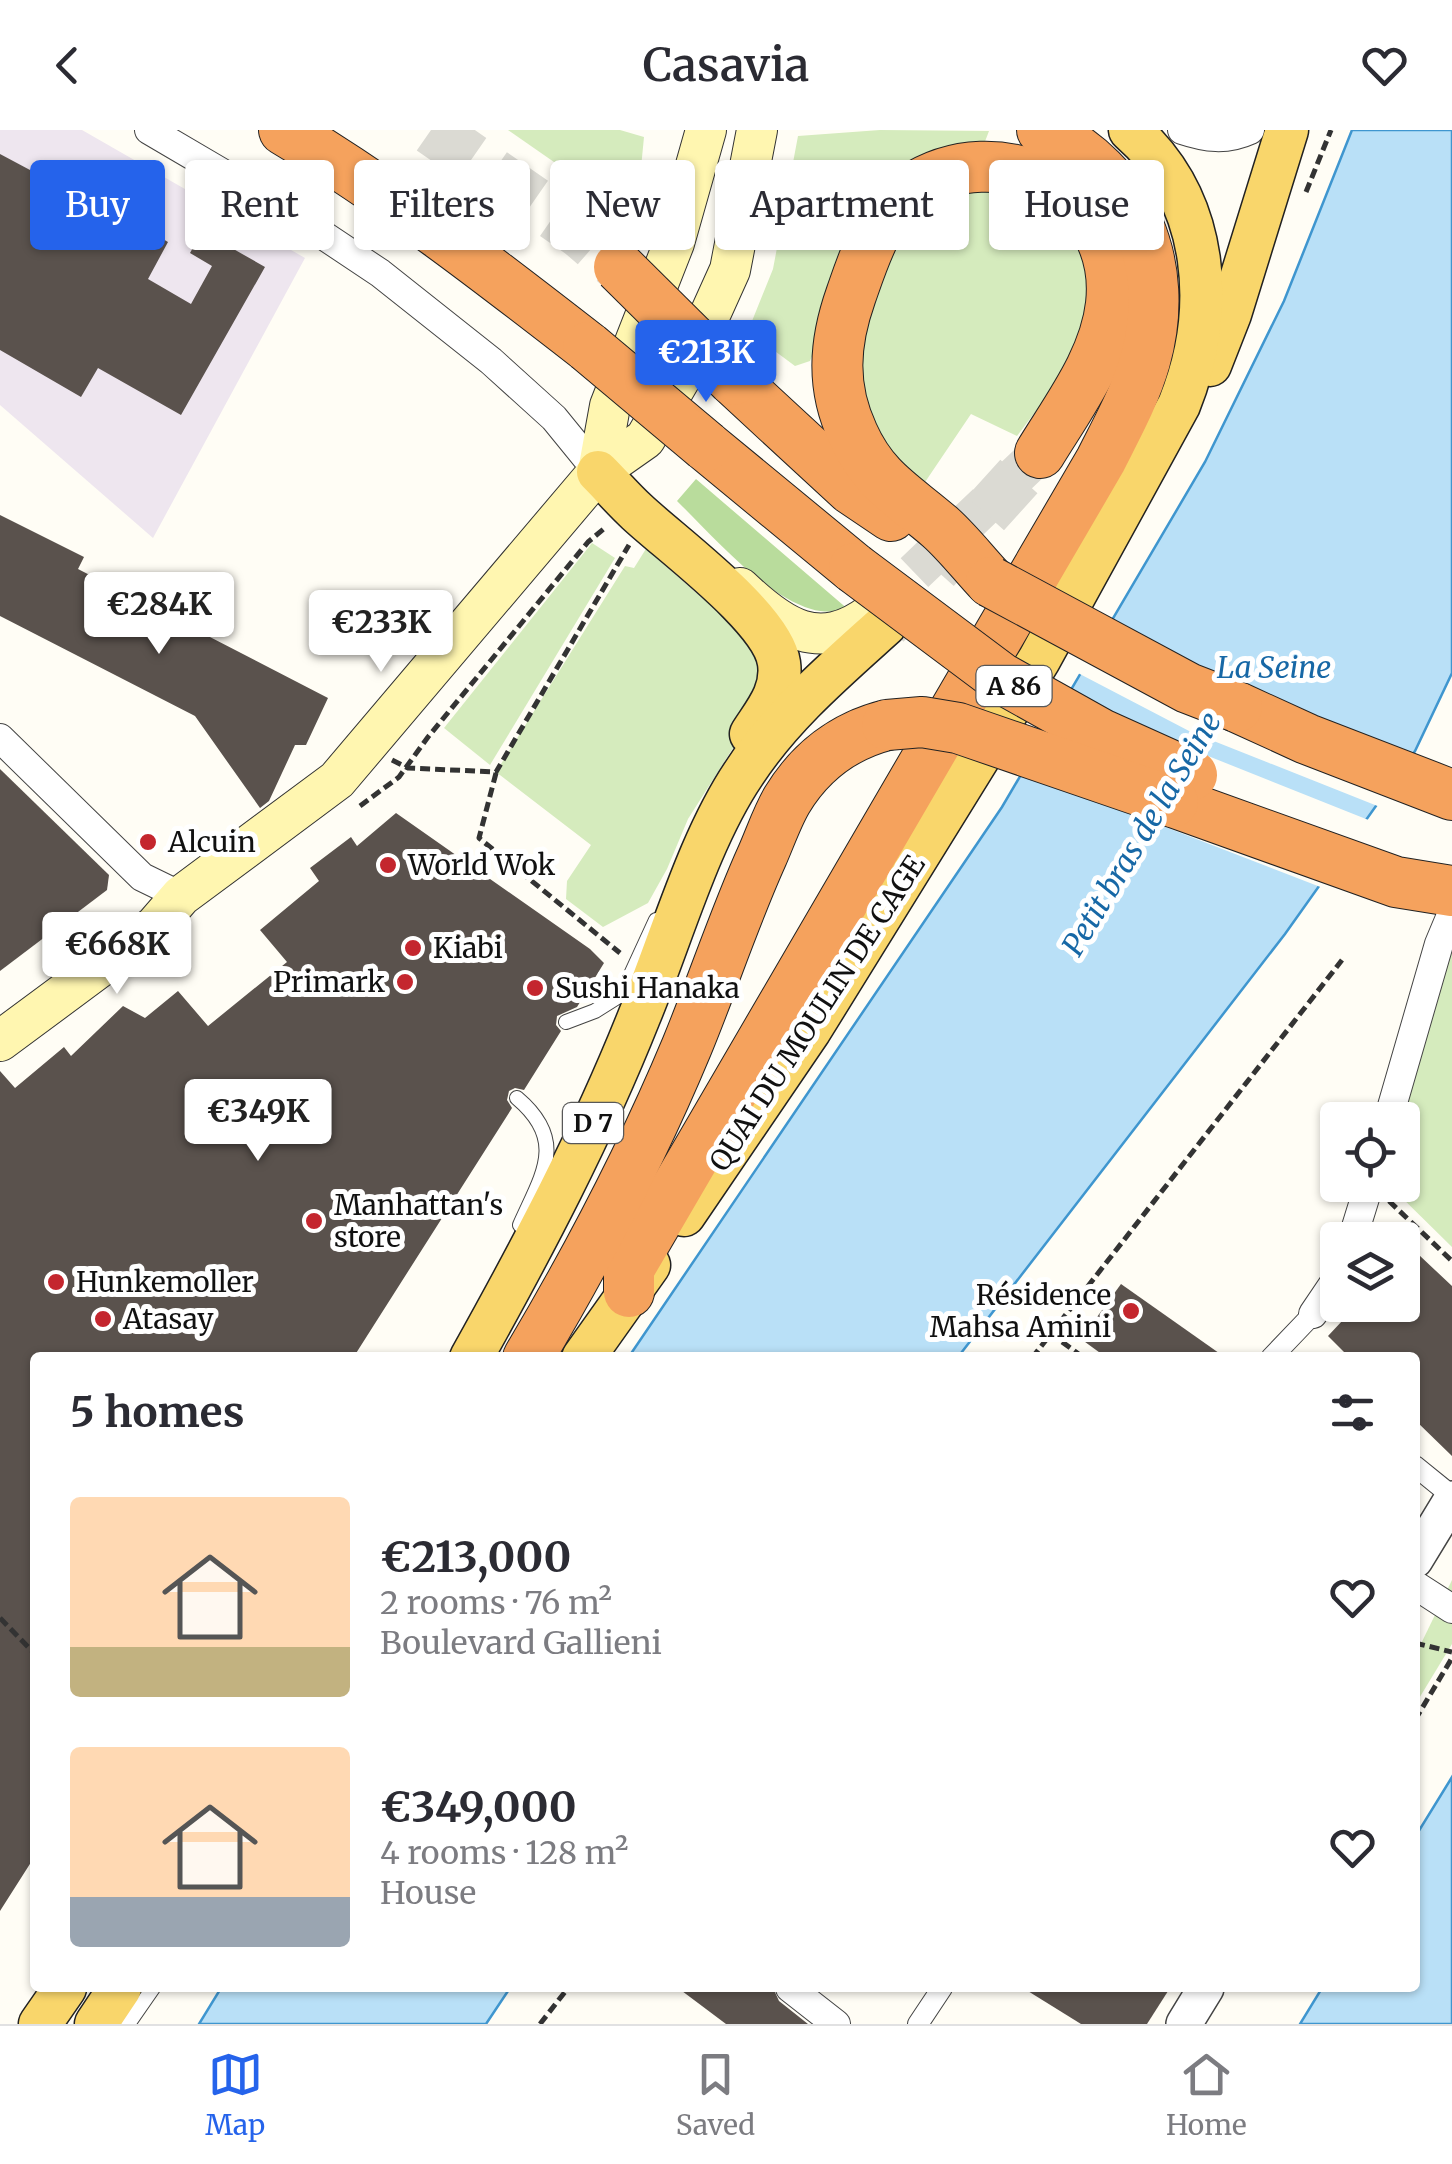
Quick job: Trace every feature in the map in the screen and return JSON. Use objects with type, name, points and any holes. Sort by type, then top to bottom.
[{"type":"highway","name":"A 86","points":[[284,130],[442,235],[588,348],[854,568],[1000,678],[1084,725],[1207,781],[1420,863],[1452,881]]},
{"type":"highway","points":[[630,1292],[628,1269],[1052,547],[1102,460],[1139,380],[1154,306],[1153,269],[1141,228],[1118,186],[1099,167],[1076,148],[1042,130]]},
{"type":"highway","points":[[991,582],[941,528],[892,491],[875,472],[851,430],[836,381],[836,349],[847,306],[884,218],[909,190],[960,167],[1008,166],[1052,180],[1089,214],[1106,252],[1111,302],[1102,345],[1040,454]]},
{"type":"highway","points":[[619,267],[851,489],[991,582],[1188,688],[1306,739],[1452,794]]},
{"type":"highway","points":[[532,1352],[584,1262],[635,1160],[686,1048],[786,802],[823,758],[848,739],[887,724],[922,722],[958,728],[1396,882],[1452,892]]},
{"type":"main road","points":[[598,472],[610,406],[674,244],[706,130]]},
{"type":"main road","points":[[4,1023],[138,912],[181,896],[337,780],[598,472],[645,439],[684,372],[730,270],[757,130]]},
{"type":"main road","points":[[1104,545],[1179,405],[1193,370],[1203,290],[1188,213],[1162,163],[1130,130]]},
{"type":"main road","points":[[1104,545],[1165,463],[1307,134]]},
{"type":"main road","points":[[598,472],[647,502],[755,602],[787,624],[806,633],[831,635],[878,620]]},
{"type":"main road","points":[[598,472],[762,628],[779,660],[779,685],[774,700],[724,782],[694,878]]},
{"type":"main road","name":"QUAI DU MOULIN DE CAGE","points":[[587,1352],[810,1030],[1040,660],[1104,545]]},
{"type":"main road","points":[[694,878],[727,802],[752,762],[878,620]]},
{"type":"main road","name":"D 7","points":[[471,1352],[534,1242],[602,1104],[694,878]]},
{"type":"main road","points":[[40,2024],[62,1992]]},
{"type":"main road","points":[[96,2024],[117,1992]]},
{"type":"street","points":[[149,130],[287,211],[380,272],[491,361],[554,418],[598,472]]},
{"type":"street","points":[[1182,130],[1219,138],[1250,130]]},
{"type":"street","points":[[0,738],[142,877],[181,896]]},
{"type":"street","points":[[1393,1102],[1439,944],[1452,913]]},
{"type":"street","points":[[1282,1352],[1320,1303]]},
{"type":"street","points":[[1420,1470],[1452,1498],[1420,1552]]},
{"type":"street","points":[[795,1992],[836,2024]]},
{"type":"street","points":[[918,2024],[939,1992]]},
{"type":"street","points":[[1184,2024],[1204,1992]]},
{"type":"lane","points":[[566,1022],[595,1011],[622,994],[658,917],[694,878]]},
{"type":"lane","points":[[0,1027],[4,1023]]},
{"type":"lane","points":[[516,1232],[548,1154],[540,1122],[517,1098]]},
{"type":"lane","points":[[470,1352],[495,1279]]},
{"type":"lane","points":[[128,2024],[150,1992]]},
{"type":"path","points":[[1307,134],[1331,130]]},
{"type":"path","points":[[626,958],[480,838],[496,772],[630,544]]},
{"type":"path","points":[[408,768],[496,772]]},
{"type":"path","points":[[1036,1352],[1342,960]]},
{"type":"path","points":[[1366,1222],[1386,1197],[1412,1222]]},
{"type":"path","points":[[1420,1230],[1452,1261]]},
{"type":"path","points":[[1050,1333],[1076,1352]]},
{"type":"path","points":[[0,1618],[30,1649]]},
{"type":"path","points":[[1420,1645],[1452,1655],[1420,1711]]},
{"type":"path","points":[[540,2024],[565,1992]]},
{"type":"shaded area","points":[[0,130],[82,130],[134,160],[30,160],[30,250],[165,250],[165,178],[185,189],[185,250],[291,250],[305,258],[153,538],[0,405]]},
{"type":"green space","points":[[508,130],[620,130],[644,137],[642,160],[551,160]]},
{"type":"green space","points":[[880,130],[989,131],[981,152],[969,163],[793,160],[798,136]]},
{"type":"green space","points":[[989,186],[989,250],[1087,250],[1095,278],[1086,330],[1051,391],[1017,436],[971,414],[917,494],[857,401],[857,353],[892,250],[969,250],[969,192]]},
{"type":"green space","points":[[777,250],[871,250],[848,271],[810,361],[795,366],[748,331]]},
{"type":"green space","points":[[696,479],[850,611],[811,609],[793,601],[774,591],[722,547],[677,501]]},
{"type":"green space","points":[[654,536],[659,560],[702,598],[725,604],[769,657],[740,737],[688,819],[648,903],[603,927],[566,899],[567,881],[591,845],[496,772],[625,566],[634,568]]},
{"type":"green space","points":[[592,543],[615,558],[490,765],[444,728]]},
{"type":"green space","points":[[1452,938],[1452,1247],[1406,1202],[1420,1202],[1420,1102],[1400,1102]]},
{"type":"green space","points":[[1452,1580],[1452,1644],[1420,1697],[1420,1646]]},
{"type":"water","name":"La Seine","points":[[1352,130],[1452,130],[1452,673],[1415,751],[1285,934],[962,1352],[632,1352],[1002,807],[1205,462],[1284,301]]},
{"type":"water","points":[[1452,1777],[1452,2024],[1300,2024],[1320,1992],[1420,1992],[1420,1829]]},
{"type":"water","points":[[219,1992],[507,1992],[486,2024],[199,2024]]},
{"type":"pier","points":[[1107,620],[1210,674],[1303,715],[1417,756],[1380,807],[1191,732],[1076,672]]},
{"type":"pier","points":[[1065,690],[1163,738],[1371,821],[1323,888],[1018,770]]},
{"type":"building","points":[[0,154],[30,170],[30,250],[164,250],[148,279],[191,304],[212,266],[190,253],[192,250],[235,250],[265,267],[181,415],[98,368],[81,397],[0,350]]},
{"type":"building","points":[[0,515],[84,557],[78,569],[328,698],[306,745],[295,745],[269,801],[260,808],[195,716],[0,616]]},
{"type":"building","points":[[0,769],[109,875],[107,890],[0,971]]},
{"type":"building","points":[[396,813],[590,949],[604,963],[577,1007],[557,1016],[556,1025],[561,1031],[524,1090],[509,1091],[507,1100],[512,1108],[357,1352],[30,1352],[30,1864],[0,1911],[0,1071],[15,1088],[64,1047],[71,1056],[123,1006],[145,1018],[178,991],[208,1026],[287,962],[260,930],[319,881],[310,868],[351,837],[357,846]]},
{"type":"building","points":[[1420,1256],[1452,1286],[1452,1456],[1420,1425],[1420,1352],[1344,1352],[1328,1336],[1341,1322],[1420,1322]]},
{"type":"building","name":"Résidence Mahsa Amini","points":[[1121,1284],[1217,1352],[1099,1352],[1081,1339]]},
{"type":"building","points":[[683,1992],[775,1992],[779,2001],[808,2024],[726,2024]]},
{"type":"building","points":[[1029,1992],[1167,1992],[1147,2024],[1081,2024]]},
{"type":"tunnel","points":[[431,130],[581,234],[619,267]]},
{"type":"tunnel","points":[[871,614],[1040,453]]},
{"type":"tunnel","points":[[885,625],[1040,453]]},
{"type":"place","name":"Alcuin","points":[[148,842]]},
{"type":"place","name":"World Wok","points":[[388,865]]},
{"type":"place","name":"Kiabi","points":[[413,948]]},
{"type":"place","name":"Primark","points":[[405,982]]},
{"type":"place","name":"Sushi Hanaka","points":[[535,988]]},
{"type":"place","name":"Manhattan's store","points":[[314,1221]]},
{"type":"place","name":"Hunkemoller","points":[[56,1282]]},
{"type":"place","name":"Résidence Mahsa Amini","points":[[1131,1311]]},
{"type":"place","name":"Atasay","points":[[103,1319]]},
{"type":"water label","name":"Petit bras de la Seine","points":[[1142,834]]}]
